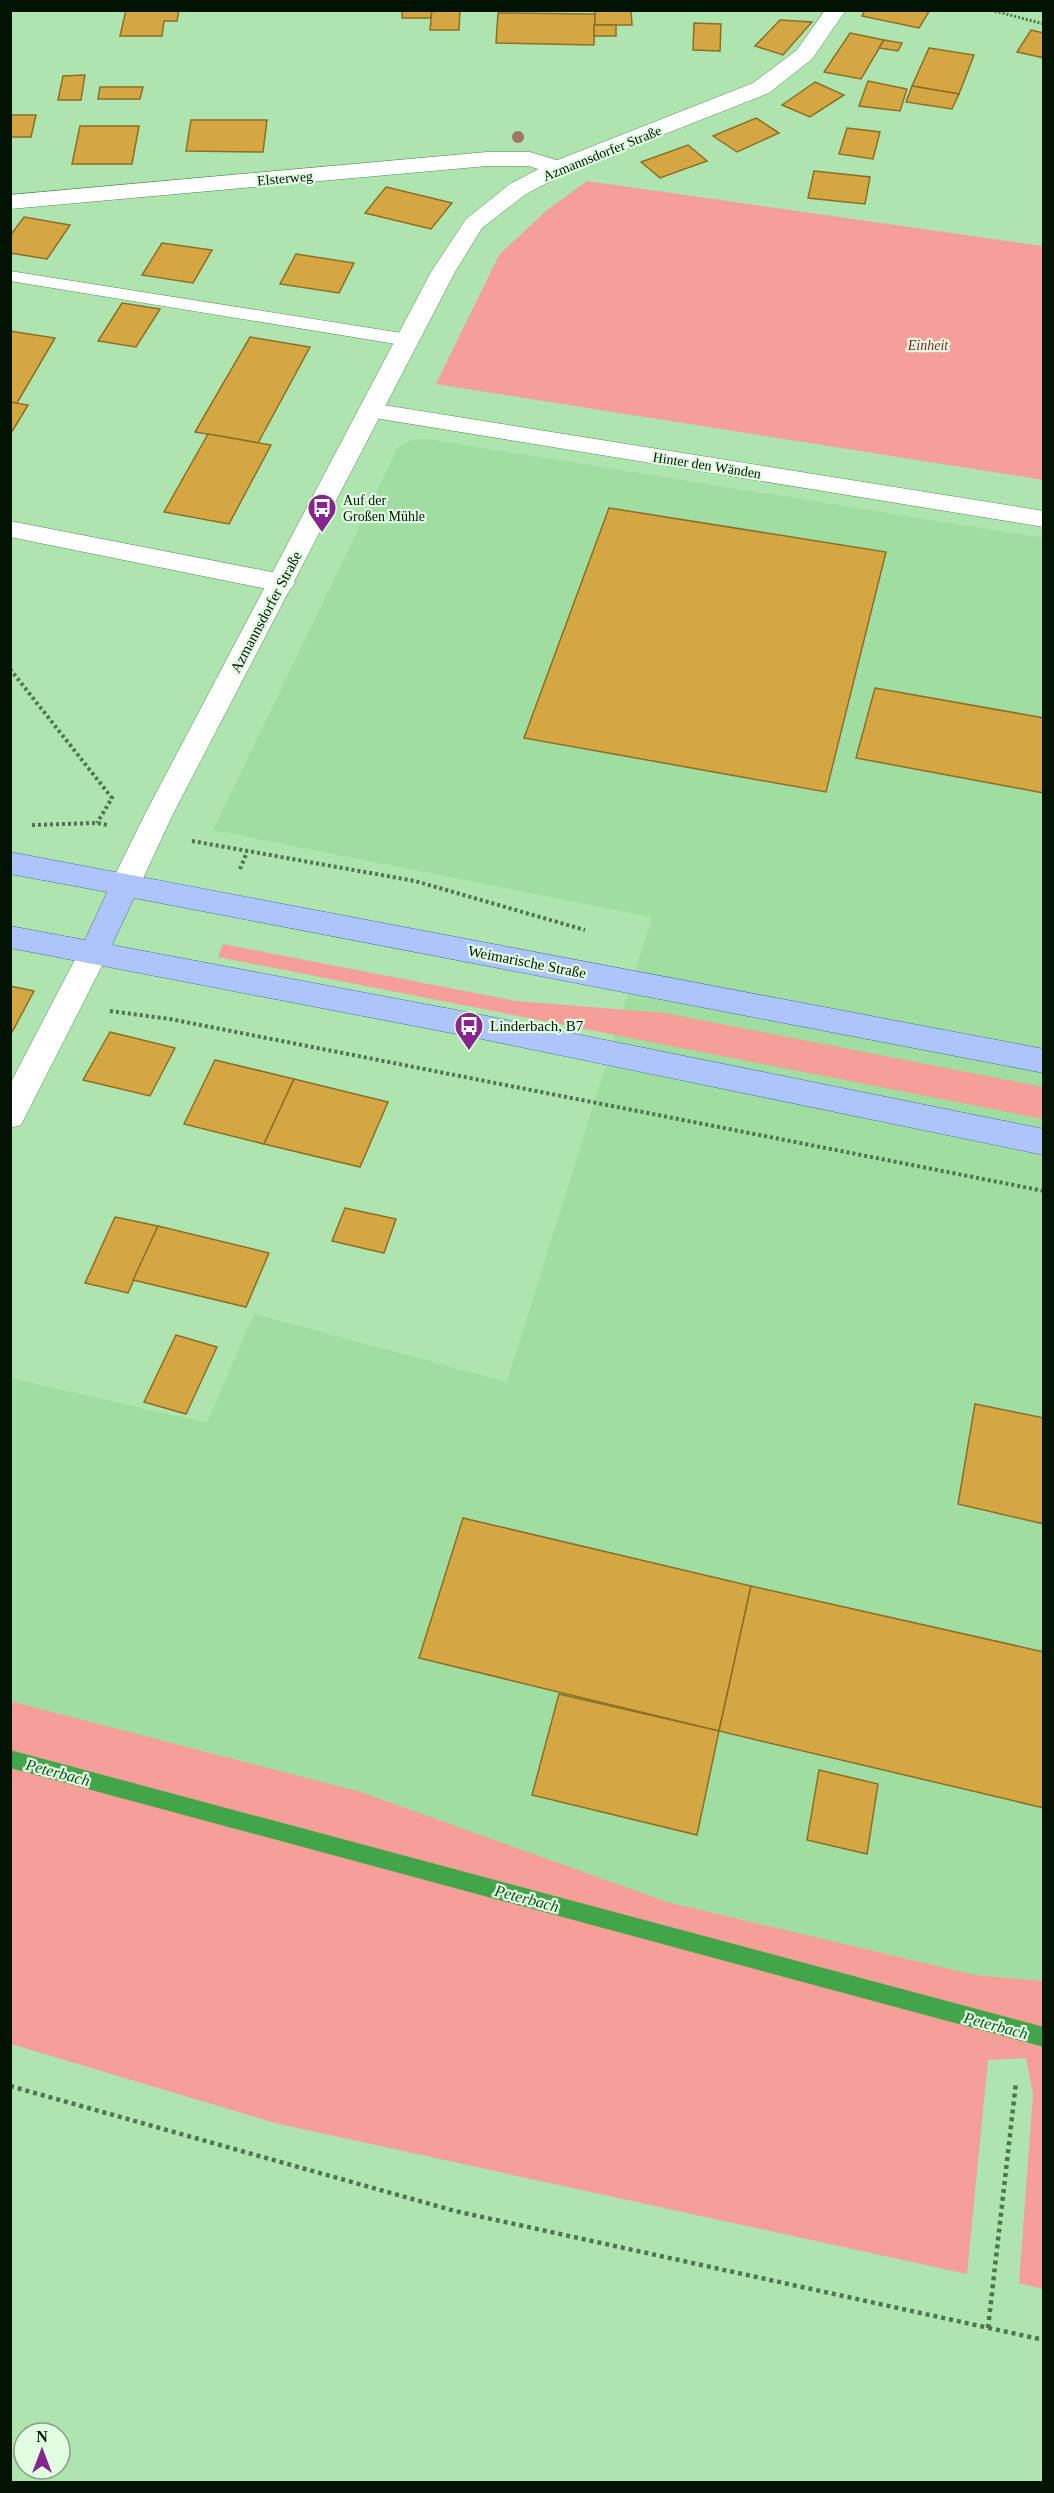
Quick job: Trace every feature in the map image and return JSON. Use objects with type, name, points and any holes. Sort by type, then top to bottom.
[{"type":"main road","name":"Weimarische Straße","points":[[10,862],[1044,1062]]},
{"type":"main road","points":[[93,954],[125,885]]},
{"type":"main road","points":[[10,937],[472,1025],[1044,1142]]},
{"type":"street","name":"Azmannsdorfer Straße","points":[[125,885],[159,814],[282,584],[443,272],[474,224],[518,189],[558,168],[761,88],[790,70],[813,47],[836,10]]},
{"type":"street","name":"Elsterweg","points":[[10,202],[487,159],[530,159],[558,168]]},
{"type":"street","name":"Hinter den Wänden","points":[[371,411],[1044,519]]},
{"type":"street","points":[[10,529],[282,584]]},
{"type":"street","points":[[10,1116],[93,954]]},
{"type":"lane","points":[[10,276],[408,340]]},
{"type":"path","points":[[992,10],[1044,24]]},
{"type":"path","points":[[10,669],[112,798],[97,823],[26,825]]},
{"type":"path","points":[[201,843],[415,881],[596,933]]},
{"type":"path","points":[[117,1013],[170,1019],[1044,1191]]},
{"type":"path","points":[[988,2328],[1016,2082]]},
{"type":"path","points":[[10,2086],[455,2211],[1044,2340]]},
{"type":"shaded area","points":[[427,439],[1043,538],[1043,1981],[975,1975],[667,1902],[361,1792],[11,1701],[10,1378],[207,1423],[254,1314],[507,1382],[652,917],[213,830],[398,447],[411,440]]},
{"type":"green space","name":"Einheit","points":[[587,181],[1043,246],[1043,480],[436,384],[499,255],[547,210]]},
{"type":"green space","points":[[223,944],[516,1001],[665,1013],[1043,1087],[1043,1119],[218,957]]},
{"type":"green space","points":[[10,1701],[361,1792],[667,1902],[975,1975],[1043,1981],[1043,2289],[1019,2283],[1033,2094],[1026,2058],[988,2060],[967,2274],[279,2124],[11,2044]]},
{"type":"building","points":[[126,10],[179,10],[177,21],[164,21],[162,36],[120,36]]},
{"type":"building","points":[[402,10],[432,10],[431,18],[402,18]]},
{"type":"building","points":[[432,10],[460,10],[459,30],[430,30]]},
{"type":"building","points":[[595,10],[631,10],[632,25],[594,25]]},
{"type":"building","points":[[865,10],[930,10],[919,28],[862,16]]},
{"type":"building","points":[[498,13],[595,14],[594,45],[496,43]]},
{"type":"building","points":[[780,20],[812,22],[783,55],[755,46]]},
{"type":"building","points":[[694,23],[721,24],[720,51],[693,50]]},
{"type":"building","points":[[594,25],[616,25],[616,36],[594,36]]},
{"type":"building","points":[[1031,30],[1044,33],[1044,58],[1017,52]]},
{"type":"building","points":[[850,33],[884,40],[861,79],[824,72]]},
{"type":"building","points":[[884,40],[902,43],[898,51],[879,48]]},
{"type":"building","points":[[929,48],[974,55],[959,94],[912,86]]},
{"type":"building","points":[[85,75],[81,100],[58,100],[63,76]]},
{"type":"building","points":[[868,81],[907,89],[900,111],[859,106]]},
{"type":"building","points":[[815,82],[844,95],[810,117],[782,105]]},
{"type":"building","points":[[912,86],[959,94],[952,109],[906,102]]},
{"type":"building","points":[[100,87],[143,87],[140,99],[98,99]]},
{"type":"building","points":[[10,115],[36,115],[31,137],[10,137]]},
{"type":"building","points":[[756,118],[779,133],[737,152],[713,136]]},
{"type":"building","points":[[191,120],[267,120],[263,152],[186,151]]},
{"type":"building","points":[[80,126],[139,126],[132,164],[72,164]]},
{"type":"building","points":[[847,128],[880,132],[873,159],[839,154]]},
{"type":"building","points":[[688,145],[707,161],[660,178],[641,162]]},
{"type":"building","points":[[814,171],[870,177],[865,204],[808,198]]},
{"type":"building","points":[[386,187],[452,203],[431,229],[365,213]]},
{"type":"building","points":[[24,217],[70,225],[47,259],[10,253],[10,236]]},
{"type":"building","points":[[162,243],[212,250],[193,283],[142,275]]},
{"type":"building","points":[[296,254],[354,263],[339,293],[280,284]]},
{"type":"building","points":[[122,303],[160,309],[136,347],[98,341]]},
{"type":"building","points":[[10,331],[55,338],[17,403],[10,402]]},
{"type":"building","points":[[250,337],[310,347],[258,443],[195,432]]},
{"type":"building","points":[[10,402],[28,405],[10,435]]},
{"type":"building","points":[[208,434],[271,445],[229,524],[164,512]]},
{"type":"building","points":[[609,508],[886,552],[826,792],[524,738]]},
{"type":"building","points":[[875,688],[1044,718],[1044,793],[856,758]]},
{"type":"building","points":[[10,986],[34,991],[10,1036]]},
{"type":"building","points":[[110,1032],[175,1048],[150,1096],[83,1080]]},
{"type":"building","points":[[215,1060],[294,1079],[264,1144],[184,1124]]},
{"type":"building","points":[[294,1079],[388,1102],[360,1167],[264,1144]]},
{"type":"building","points":[[345,1208],[396,1219],[384,1253],[332,1241]]},
{"type":"building","points":[[115,1217],[158,1226],[128,1293],[85,1283]]},
{"type":"building","points":[[158,1226],[269,1253],[246,1307],[133,1280]]},
{"type":"building","points":[[176,1335],[217,1347],[186,1414],[144,1402]]},
{"type":"building","points":[[975,1404],[1044,1418],[1044,1524],[958,1504]]},
{"type":"building","points":[[463,1518],[751,1586],[719,1731],[419,1658]]},
{"type":"building","points":[[751,1586],[1044,1652],[1044,1808],[719,1731]]},
{"type":"building","points":[[559,1694],[719,1731],[697,1835],[532,1795]]},
{"type":"building","points":[[819,1770],[878,1784],[867,1854],[807,1840]]},
{"type":"waterway","name":"Peterbach","points":[[10,1759],[1044,2037]]},
{"type":"place","name":"Auf der Großen Mühle","points":[[322,534]]},
{"type":"place","name":"Linderbach, B7","points":[[469,1052]]}]
